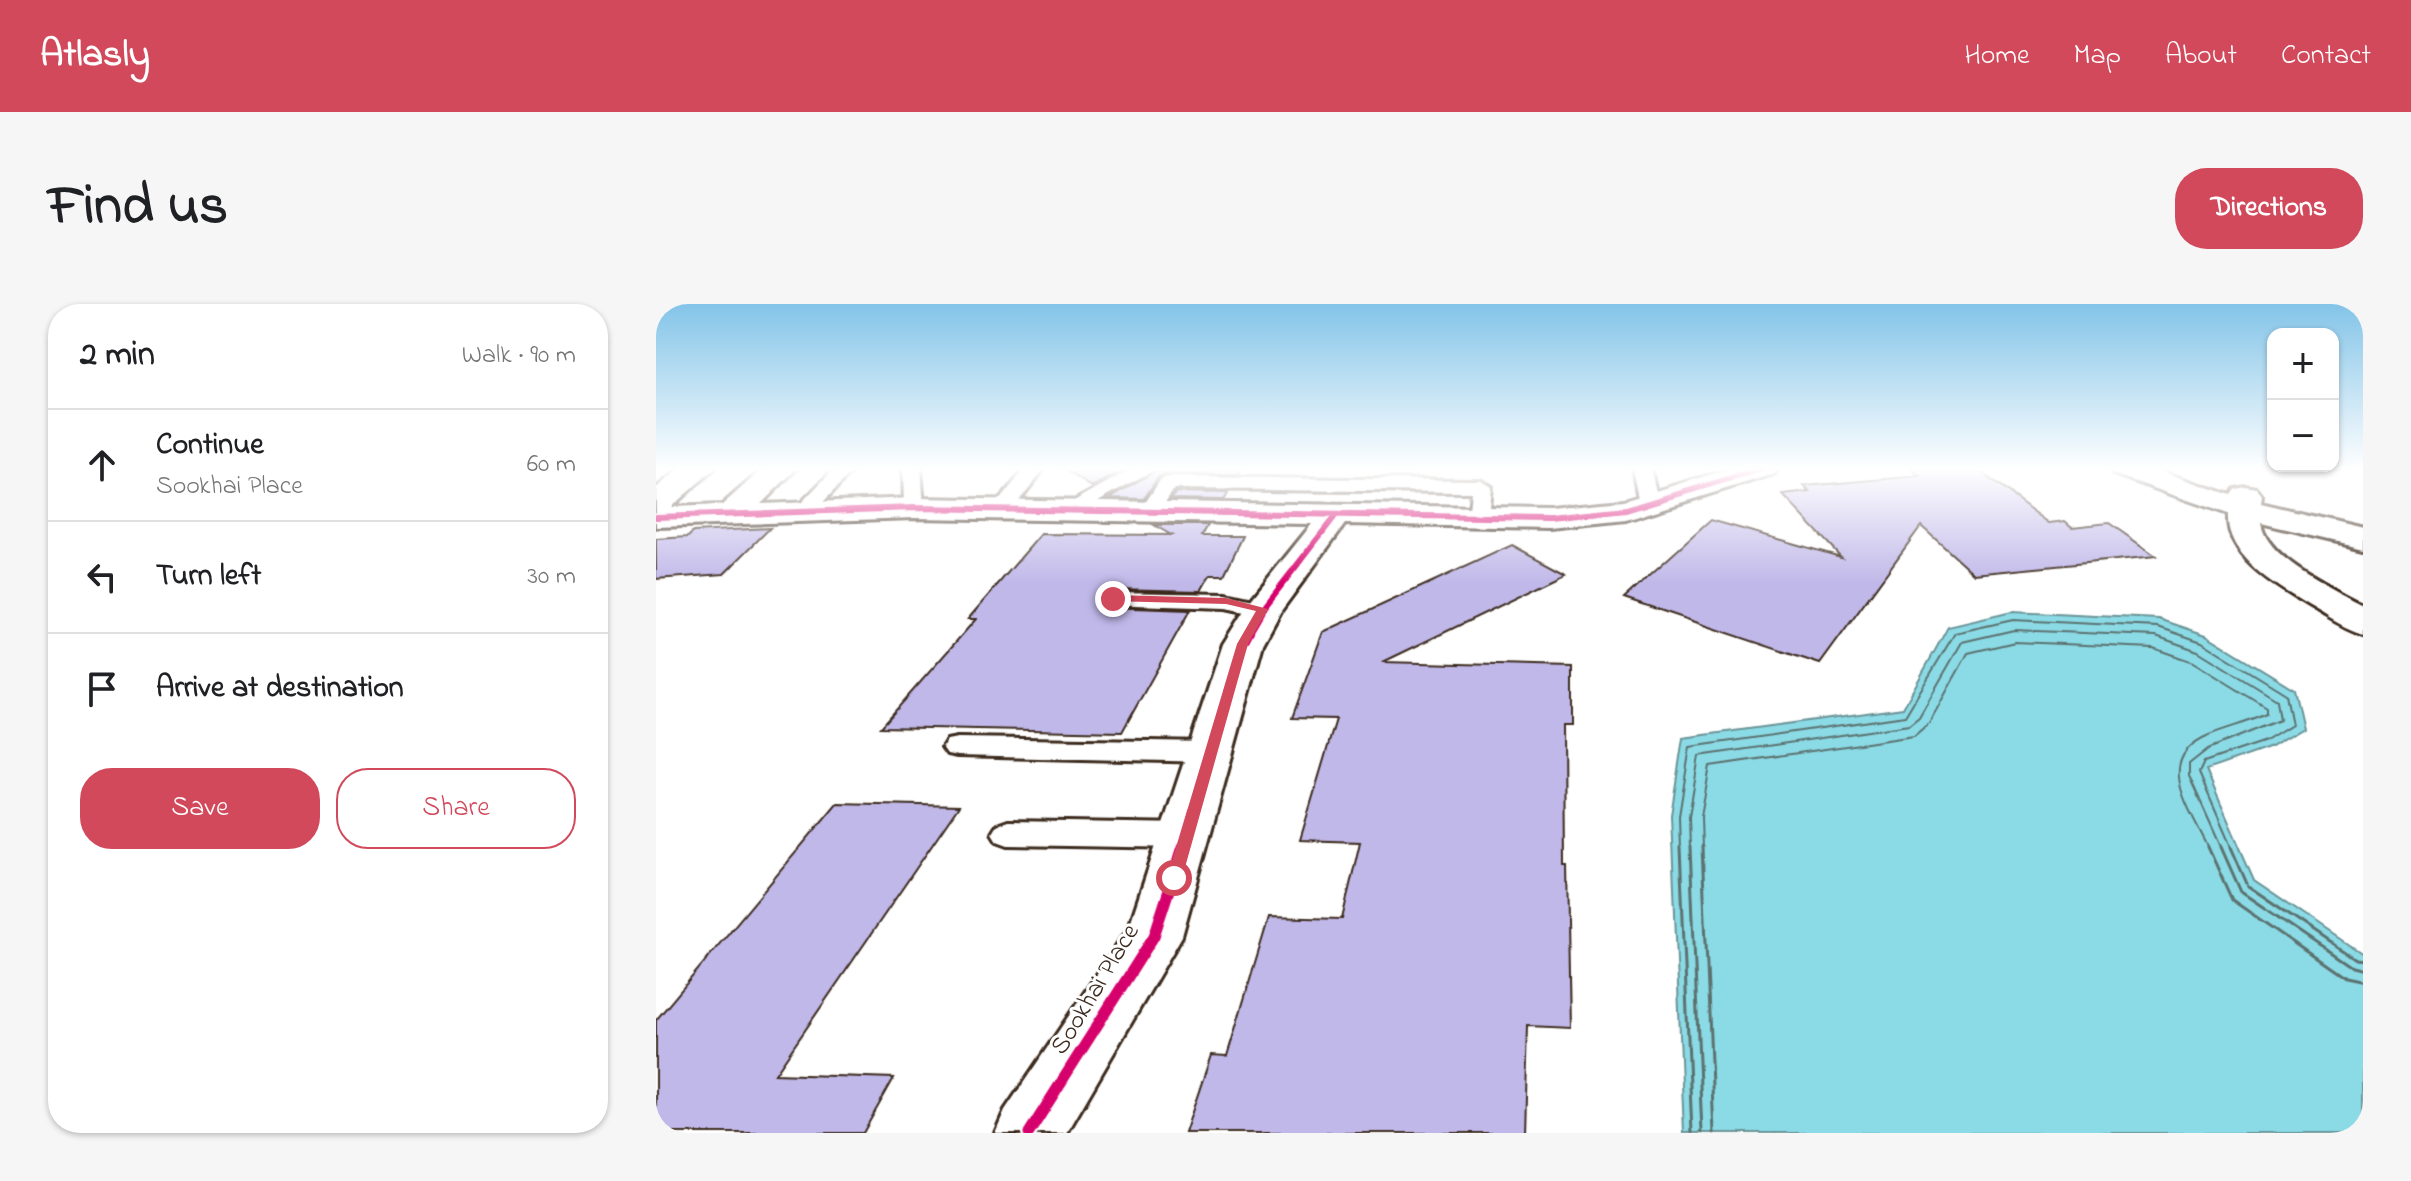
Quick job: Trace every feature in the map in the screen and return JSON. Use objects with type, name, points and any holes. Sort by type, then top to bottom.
[{"type":"street","points":[[730,515],[739,507]]},
{"type":"street","points":[[656,517],[914,508],[1336,515],[1386,507]]},
{"type":"street","points":[[1541,507],[1580,517],[1631,507]]},
{"type":"street","points":[[2246,507],[2244,530],[2255,548],[2299,582],[2363,622]]},
{"type":"street","points":[[2255,507],[2304,526],[2363,537]]},
{"type":"street","points":[[2277,507],[2363,517]]},
{"type":"street","name":"Sookhai Place","points":[[1029,1133],[1154,936],[1187,836],[1243,644],[1263,609],[1336,515]]},
{"type":"lane","points":[[804,511],[808,507]]},
{"type":"lane","points":[[1066,511],[1074,507]]},
{"type":"lane","points":[[1149,512],[1153,507]]},
{"type":"lane","points":[[1113,599],[1226,601],[1263,609]]},
{"type":"lane","points":[[957,747],[1211,752]]},
{"type":"lane","points":[[1008,833],[1187,836]]},
{"type":"water","points":[[2012,612],[2159,619],[2206,635],[2294,689],[2303,728],[2269,748],[2206,770],[2254,880],[2363,954],[2363,1133],[1684,1133],[1671,815],[1683,738],[1903,708],[1948,627]]},
{"type":"building","points":[[1794,507],[2027,507],[2049,523],[2065,521],[2072,527],[2109,523],[2156,556],[1974,574],[1921,526],[1820,664],[1624,598],[1711,520],[1841,557]]},
{"type":"building","points":[[1154,525],[1208,525],[1202,536],[1243,536],[1224,575],[1210,575],[1201,591],[1113,589],[1104,591],[1099,597],[1105,607],[1190,610],[1122,732],[881,727],[976,619],[968,619],[1041,534],[1171,535]]},
{"type":"building","points":[[770,528],[724,574],[656,579],[656,539],[688,537],[693,532]]},
{"type":"building","points":[[1512,545],[1566,574],[1383,662],[1573,667],[1573,725],[1563,725],[1570,1028],[1528,1026],[1525,1133],[1185,1133],[1211,1055],[1227,1056],[1269,917],[1342,919],[1360,842],[1300,840],[1336,719],[1292,718],[1323,632]]},
{"type":"building","points":[[837,803],[959,806],[775,1074],[894,1078],[863,1133],[656,1133],[656,1020]]},
{"type":"cycle path","points":[[656,517],[914,508],[1549,518],[1637,507]]},
{"type":"cycle path","points":[[1029,1133],[1154,936],[1243,644],[1263,609],[1336,515]]},
{"type":"route","points":[[1113,599],[1226,601],[1263,609],[1243,644],[1174,878]]}]
